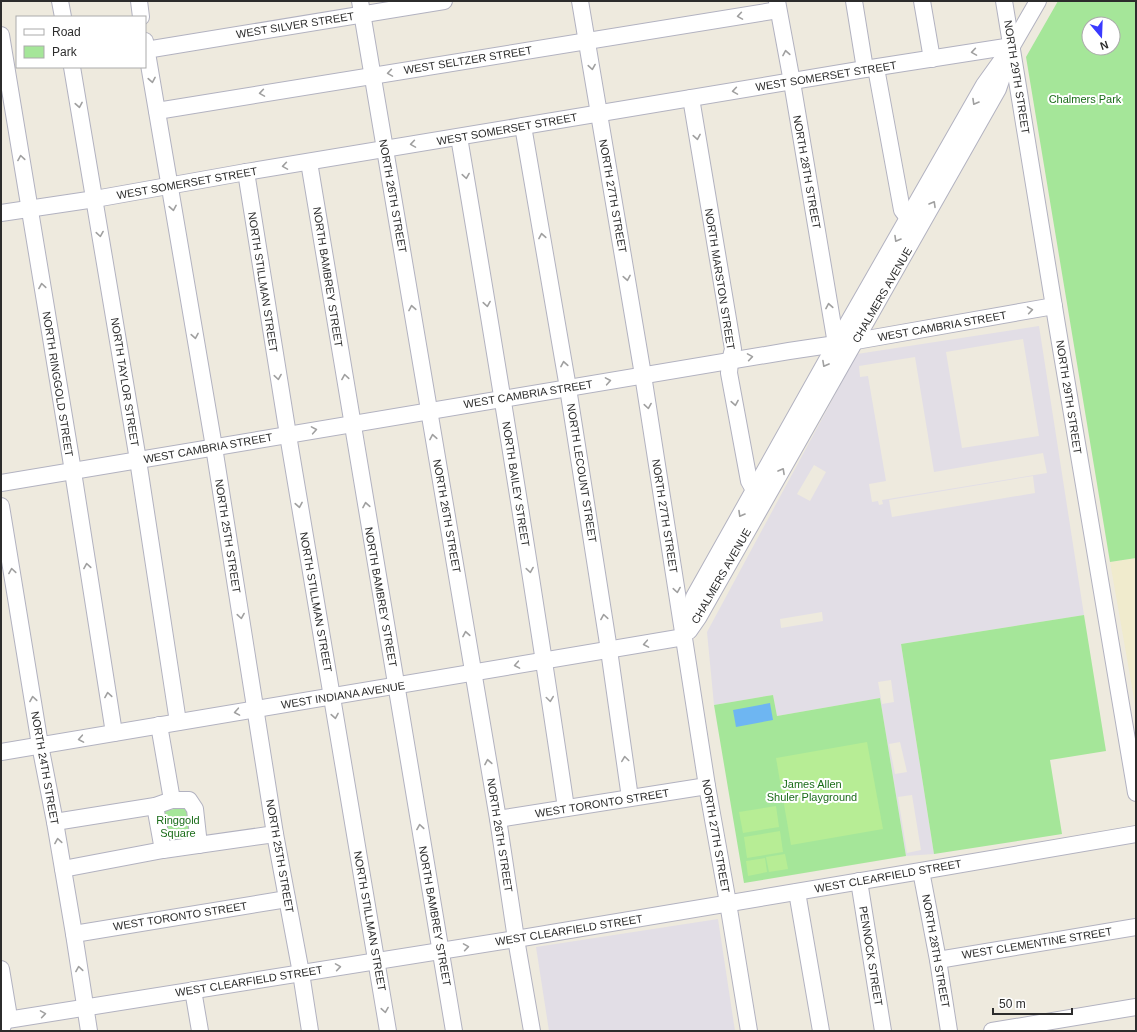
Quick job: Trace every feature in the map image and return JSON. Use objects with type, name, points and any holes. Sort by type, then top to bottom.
[{"type":"street","points":[[60,1],[63,16]]},
{"type":"street","points":[[139,1],[141,16]]},
{"type":"street","name":"WEST SILVER STREET","points":[[146,46],[361,8],[444,1]]},
{"type":"street","name":"NORTH 27TH STREET","points":[[580,1],[643,375],[706,786],[728,903],[749,1031]]},
{"type":"street","points":[[854,1],[871,68],[902,210],[915,222]]},
{"type":"street","points":[[922,1],[932,59]]},
{"type":"street","name":"NORTH 29TH STREET","points":[[1004,1],[1136,793]]},
{"type":"street","name":"CHALMERS AVENUE","points":[[761,494],[836,344],[915,222],[998,89],[1012,46],[1038,1]]},
{"type":"street","name":"WEST SELTZER STREET","points":[[157,110],[587,41],[778,5]]},
{"type":"street","name":"NORTH 28TH STREET","points":[[778,5],[836,344]]},
{"type":"street","name":"NORTH 26TH STREET","points":[[361,8],[498,819],[516,939],[532,1031]]},
{"type":"street","name":"NORTH RINGGOLD STREET","points":[[1,35],[71,459],[114,733]]},
{"type":"street","name":"NORTH 25TH STREET","points":[[146,46],[214,447],[276,834],[310,1031]]},
{"type":"street","name":"WEST SOMERSET STREET","points":[[1,213],[95,199],[246,172],[599,113],[1012,46]]},
{"type":"street","name":"NORTH TAYLOR STREET","points":[[72,68],[138,460],[178,722]]},
{"type":"street","name":"NORTH MARSTON STREET","points":[[691,98],[733,349],[729,373],[749,481],[761,494]]},
{"type":"street","name":"NORTH LECOUNT STREET","points":[[523,126],[568,388],[609,650],[630,798]]},
{"type":"street","name":"NORTH BAILEY STREET","points":[[460,137],[503,399],[566,808]]},
{"type":"street","name":"NORTH BAMBREY STREET","points":[[309,162],[454,1031]]},
{"type":"street","name":"NORTH STILLMAN STREET","points":[[246,172],[288,435],[388,1031]]},
{"type":"street","name":"CHALMERS AVENUE","points":[[684,637],[694,597],[761,494],[856,341],[915,222]]},
{"type":"street","name":"WEST CAMBRIA STREET","points":[[1,483],[643,375],[856,341],[1054,306]]},
{"type":"street","name":"NORTH 24TH STREET","points":[[1,506],[40,746],[55,822],[74,934],[89,1031]]},
{"type":"street","name":"WEST INDIANA AVENUE","points":[[1,752],[684,637]]},
{"type":"street","points":[[159,726],[172,800]]},
{"type":"street","name":"WEST TORONTO STREET","points":[[498,819],[706,786]]},
{"type":"street","points":[[55,822],[156,806],[172,800],[188,800],[195,809],[199,845]]},
{"type":"street","points":[[156,806],[163,850]]},
{"type":"street","points":[[62,868],[163,850],[276,834]]},
{"type":"street","name":"WEST CLEARFIELD STREET","points":[[3,1024],[85,1007],[516,939],[1136,834]]},
{"type":"street","name":"NORTH 28TH STREET","points":[[921,871],[938,960],[949,1031]]},
{"type":"street","name":"PENNOCK STREET","points":[[859,881],[883,1031]]},
{"type":"street","points":[[797,892],[821,1031]]},
{"type":"street","name":"WEST TORONTO STREET","points":[[74,934],[287,899]]},
{"type":"street","name":"WEST CLEMENTINE STREET","points":[[938,960],[1136,927]]},
{"type":"street","points":[[1,969],[8,1010],[3,1024]]},
{"type":"street","points":[[193,990],[200,1031]]},
{"type":"street","points":[[992,1031],[1136,1007]]},
{"type":"shaded area","points":[[1039,326],[1084,615],[901,644],[934,854],[906,856],[880,698],[777,716],[773,695],[714,705],[707,632],[857,354]],"holes":[[[1023,339],[1039,436],[962,448],[946,352]],[[915,357],[934,472],[1043,453],[1047,473],[882,500],[883,504],[879,505],[878,501],[872,502],[869,484],[886,481],[868,376],[860,377],[859,366]],[[814,465],[826,472],[810,501],[797,494]],[[1033,476],[1035,493],[892,517],[889,500]],[[822,612],[823,621],[781,628],[780,619]],[[891,680],[894,702],[882,704],[878,682]],[[900,742],[907,772],[895,774],[889,744]],[[912,795],[921,850],[907,853],[898,797]]]},
{"type":"shaded area","points":[[1136,558],[1136,710],[1110,562]]},
{"type":"shaded area","points":[[718,919],[735,1031],[549,1031],[536,947]]},
{"type":"green space","name":"Chalmers Park","points":[[1058,1],[1136,1],[1136,558],[1110,562],[1026,57]]},
{"type":"green space","points":[[1084,615],[1106,751],[1050,760],[1062,834],[934,854],[901,644]]},
{"type":"green space","name":"James Allen Shuler Playground","points":[[773,695],[777,716],[880,698],[906,856],[744,883],[714,705]]},
{"type":"green space","points":[[867,742],[883,829],[791,845],[776,758]]},
{"type":"green space","points":[[776,806],[779,827],[743,833],[739,812]]},
{"type":"green space","name":"Ringgold Square","points":[[181,808],[188,809],[195,841],[167,845],[162,811]]},
{"type":"green space","points":[[780,831],[783,852],[747,858],[744,837]]},
{"type":"green space","points":[[785,854],[788,869],[769,872],[766,857]]},
{"type":"green space","points":[[765,858],[767,872],[748,876],[746,861]]},
{"type":"water","points":[[770,703],[773,720],[736,727],[733,710]]}]
